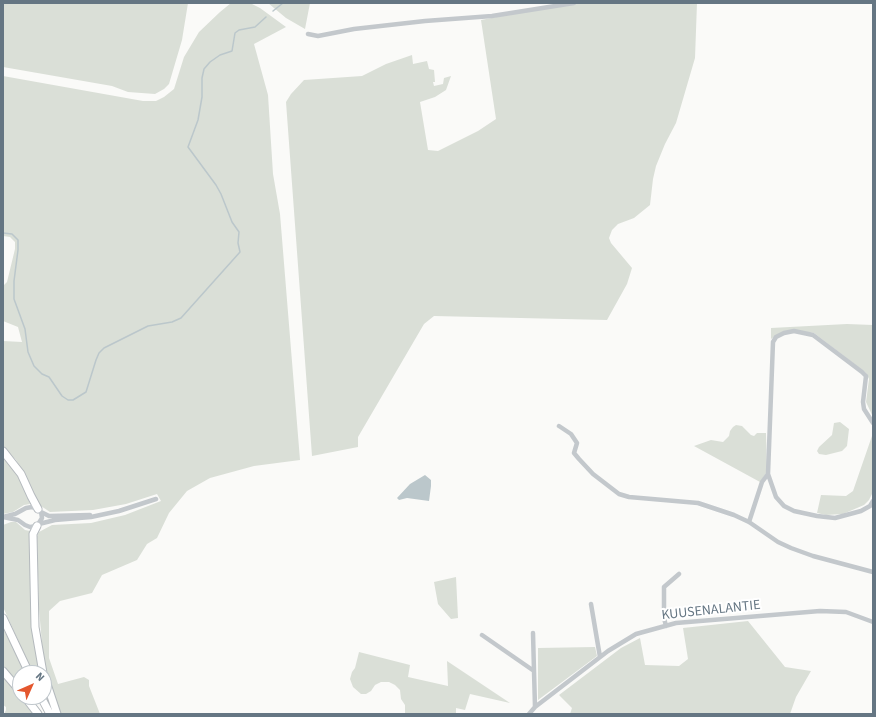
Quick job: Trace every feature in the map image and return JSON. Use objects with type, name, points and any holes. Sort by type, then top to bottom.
[{"type":"highway","points":[[3,451],[21,474],[32,500],[39,511]]},
{"type":"highway","points":[[38,525],[33,534],[35,626],[42,665]]},
{"type":"highway","points":[[3,618],[25,665]]},
{"type":"highway","points":[[3,671],[12,682]]},
{"type":"highway","points":[[52,699],[57,714]]},
{"type":"highway","points":[[31,705],[38,714]]},
{"type":"highway","points":[[45,705],[50,714]]},
{"type":"street","points":[[308,34],[318,36],[354,29],[425,21],[492,16],[574,3]]},
{"type":"street","points":[[873,423],[864,409],[863,402],[866,376],[862,372],[814,335],[794,331],[784,333],[776,337],[773,342],[768,474],[776,497],[784,506],[794,511],[835,518],[861,511],[870,506],[873,501]]},
{"type":"street","points":[[559,426],[571,434],[577,443],[574,453],[578,459],[593,474],[619,494],[629,497],[698,503],[734,515],[749,522],[764,533],[791,548],[813,556],[873,572]]},
{"type":"street","points":[[749,522],[762,482],[768,474]]},
{"type":"street","points":[[3,517],[18,520],[24,525],[30,527],[47,521],[102,515],[156,499]]},
{"type":"street","points":[[3,517],[15,514],[29,507],[46,516],[102,515]]},
{"type":"street","points":[[38,525],[42,518],[39,511]]},
{"type":"street","points":[[666,626],[664,618],[664,588],[679,574]]},
{"type":"street","points":[[591,604],[600,657]]},
{"type":"street","name":"KUUSENALANTIE","points":[[529,714],[535,707],[600,657],[636,634],[676,623],[820,611],[846,612],[873,622]]},
{"type":"street","points":[[533,632],[535,707]]},
{"type":"street","points":[[482,635],[534,671]]},
{"type":"shaded area","points":[[3,3],[188,3],[182,40],[169,84],[155,94],[128,92],[112,86],[3,67]]},
{"type":"shaded area","points":[[231,3],[250,3],[260,8],[286,27],[254,44],[268,95],[273,174],[280,214],[300,460],[254,466],[210,478],[187,491],[169,513],[157,538],[147,544],[137,560],[102,575],[92,593],[60,601],[49,611],[49,658],[51,665],[45,665],[39,609],[37,536],[39,532],[52,525],[91,523],[125,515],[161,501],[157,494],[126,504],[93,510],[50,512],[41,506],[34,497],[27,479],[16,460],[3,446],[3,341],[22,342],[18,327],[3,321],[3,286],[7,282],[15,249],[15,242],[10,237],[3,236],[3,76],[143,101],[156,101],[174,89],[184,57],[199,32]]},
{"type":"shaded area","points":[[268,3],[310,3],[305,29],[286,18]]},
{"type":"shaded area","points":[[570,3],[697,3],[695,58],[676,123],[656,166],[650,205],[634,218],[618,224],[612,230],[609,238],[611,243],[632,268],[627,284],[607,320],[434,316],[424,324],[358,437],[358,447],[312,456],[286,102],[304,80],[362,76],[386,64],[412,55],[413,64],[427,61],[429,69],[434,70],[434,86],[443,84],[444,78],[451,76],[446,90],[435,97],[420,102],[428,150],[438,151],[478,131],[496,119],[481,20]]},
{"type":"shaded area","points":[[847,324],[873,325],[873,417],[866,402],[869,379],[866,373],[814,333],[793,330],[771,339],[771,328]]},
{"type":"shaded area","points":[[840,422],[849,429],[847,446],[842,451],[826,455],[819,454],[817,451],[819,447],[832,435],[834,423]]},
{"type":"shaded area","points":[[736,425],[742,426],[754,436],[757,433],[766,433],[767,472],[760,482],[694,446],[711,440],[723,442]]},
{"type":"shaded area","points":[[873,433],[873,492],[869,500],[864,505],[843,514],[826,515],[817,513],[821,495],[846,496],[853,491]]},
{"type":"shaded area","points":[[3,455],[18,474],[30,504],[24,505],[13,512],[3,514]]},
{"type":"shaded area","points":[[425,475],[431,480],[429,501],[407,498],[399,500],[397,498],[410,484]]},
{"type":"shaded area","points":[[16,522],[25,530],[30,531],[33,625],[35,650],[38,665],[29,665],[3,607],[3,525]]},
{"type":"shaded area","points":[[456,577],[458,618],[451,619],[438,604],[434,582]]},
{"type":"shaded area","points":[[748,621],[785,667],[811,671],[796,697],[790,714],[570,714],[572,708],[559,695],[621,648],[640,638],[645,665],[679,666],[688,659],[683,628]]},
{"type":"shaded area","points":[[3,628],[21,665],[12,665],[12,678],[3,668]]},
{"type":"shaded area","points":[[595,647],[597,656],[538,700],[538,648]]},
{"type":"shaded area","points":[[359,652],[410,665],[408,677],[448,686],[447,661],[510,703],[470,694],[465,710],[456,708],[456,714],[405,714],[405,705],[401,699],[400,690],[395,685],[389,682],[381,682],[375,685],[371,691],[366,694],[361,694],[353,687],[350,679],[355,668]]},
{"type":"shaded area","points":[[52,667],[58,684],[84,677],[89,680],[89,686],[100,714],[61,714],[52,688]]},
{"type":"shaded area","points":[[3,677],[12,688],[12,705],[26,705],[33,714],[4,714],[6,707],[3,705]]},
{"type":"waterway","points":[[273,11],[283,3]]},
{"type":"waterway","points":[[3,233],[12,234],[18,240],[14,281],[14,299],[25,329],[28,352],[34,366],[42,374],[49,377],[62,396],[68,400],[73,400],[86,392],[96,360],[99,353],[104,348],[148,326],[172,322],[181,318],[240,252],[238,243],[239,232],[232,222],[221,194],[188,147],[198,120],[202,97],[202,78],[204,69],[210,62],[220,55],[232,51],[235,33],[239,30],[255,27],[266,17]]}]
